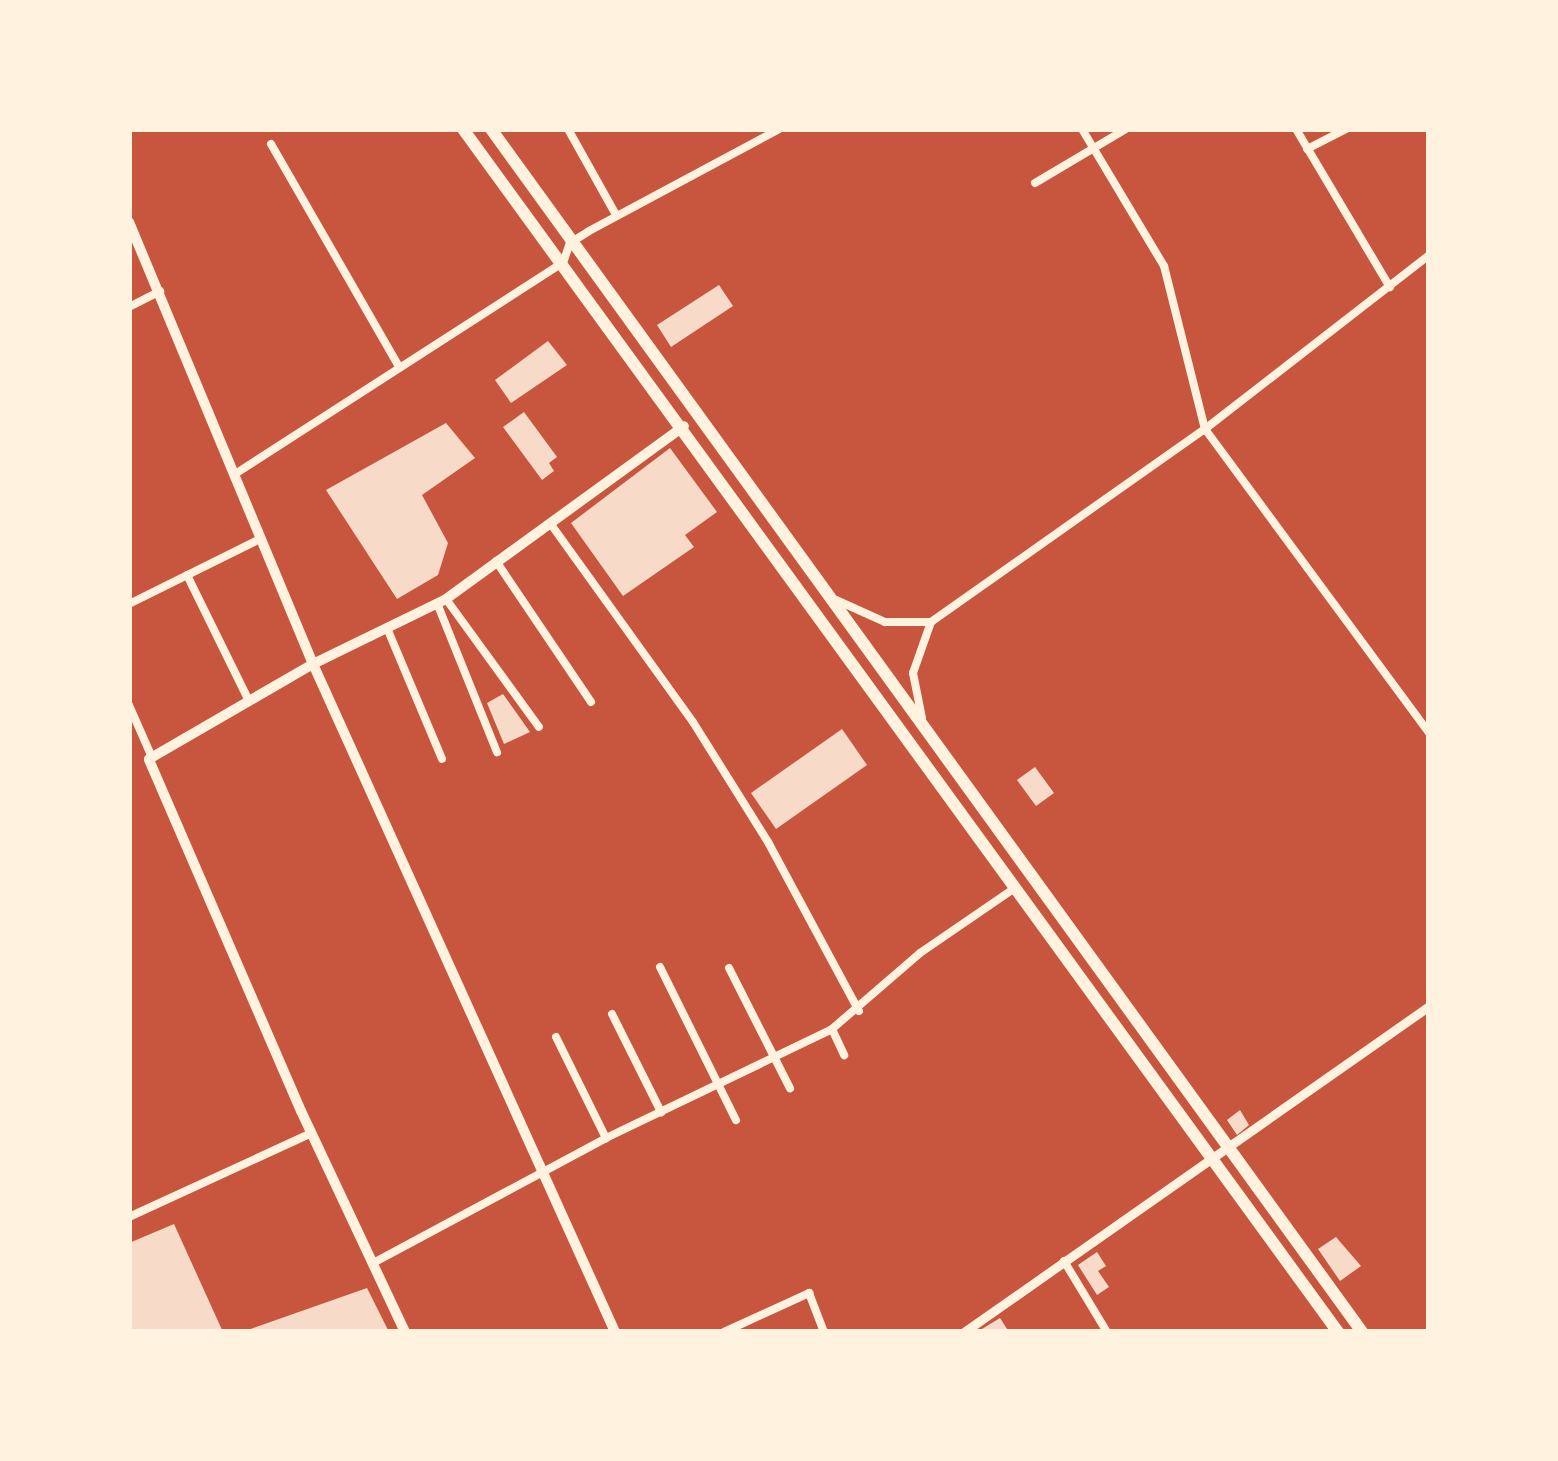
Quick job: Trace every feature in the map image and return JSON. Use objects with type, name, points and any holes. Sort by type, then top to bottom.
[{"type":"main road","points":[[463,129],[684,426],[1337,1332]]},
{"type":"main road","points":[[490,129],[1362,1332]]},
{"type":"main road","points":[[129,221],[313,664],[540,1176],[615,1332]]},
{"type":"main road","points":[[405,1332],[184,846],[151,755],[313,664],[441,601],[684,426]]},
{"type":"street","points":[[568,129],[616,215]]},
{"type":"street","points":[[236,474],[562,263],[571,243],[779,129]]},
{"type":"street","points":[[1082,129],[1164,266],[1204,429],[1429,733]]},
{"type":"street","points":[[1035,183],[1126,129]]},
{"type":"street","points":[[1295,129],[1390,287]]},
{"type":"street","points":[[1307,149],[1346,129]]},
{"type":"street","points":[[271,144],[400,368]]},
{"type":"street","points":[[831,597],[884,622],[931,622],[1204,429],[1429,255]]},
{"type":"street","points":[[129,307],[161,290]]},
{"type":"street","points":[[550,524],[693,722],[769,842],[859,1011]]},
{"type":"street","points":[[130,603],[261,538]]},
{"type":"street","points":[[496,561],[591,702]]},
{"type":"street","points":[[187,575],[249,701]]},
{"type":"street","points":[[441,601],[539,727]]},
{"type":"street","points":[[441,601],[497,752]]},
{"type":"street","points":[[924,725],[913,673],[931,622]]},
{"type":"street","points":[[387,628],[442,759]]},
{"type":"street","points":[[129,705],[151,755]]},
{"type":"street","points":[[375,1262],[607,1138],[832,1030],[920,953],[1016,887]]},
{"type":"street","points":[[659,967],[736,1120]]},
{"type":"street","points":[[729,968],[790,1088]]},
{"type":"street","points":[[964,1332],[1429,1006]]},
{"type":"street","points":[[613,1014],[661,1112]]},
{"type":"street","points":[[832,1030],[844,1055]]},
{"type":"street","points":[[556,1037],[607,1138]]},
{"type":"street","points":[[129,1216],[312,1133]]},
{"type":"street","points":[[1063,1260],[1106,1332]]},
{"type":"street","points":[[724,1332],[809,1293],[824,1332]]},
{"type":"building","points":[[719,285],[733,306],[671,347],[657,325]]},
{"type":"building","points":[[548,341],[567,365],[511,403],[495,380]]},
{"type":"building","points":[[524,412],[557,457],[549,463],[554,471],[542,480],[503,427]]},
{"type":"building","points":[[446,423],[475,458],[422,495],[448,543],[438,575],[397,599],[326,490]]},
{"type":"building","points":[[670,448],[717,512],[685,535],[694,547],[623,596],[571,523]]},
{"type":"building","points":[[503,694],[530,732],[504,744],[487,703]]},
{"type":"building","points":[[842,729],[867,765],[776,829],[751,793]]},
{"type":"building","points":[[1035,767],[1054,793],[1036,806],[1017,780]]},
{"type":"building","points":[[1240,1110],[1249,1125],[1237,1135],[1227,1120]]},
{"type":"building","points":[[174,1224],[223,1332],[129,1332],[129,1243]]},
{"type":"building","points":[[1336,1237],[1361,1266],[1340,1281],[1318,1249]]},
{"type":"building","points":[[1097,1252],[1106,1266],[1098,1271],[1109,1287],[1097,1295],[1078,1265]]},
{"type":"building","points":[[367,1288],[389,1332],[245,1332],[245,1331]]},
{"type":"building","points":[[1000,1318],[1009,1332],[977,1332]]}]
